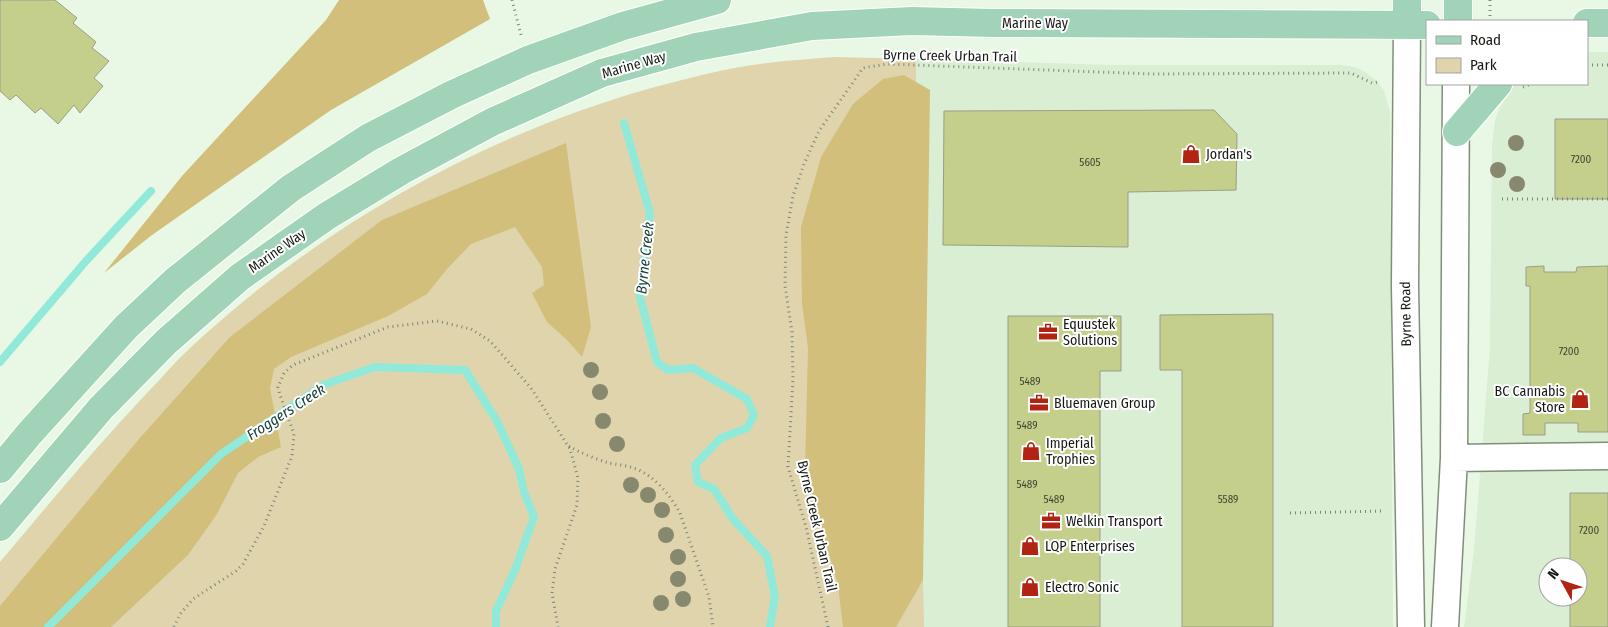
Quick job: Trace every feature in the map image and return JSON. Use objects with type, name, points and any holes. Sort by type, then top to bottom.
[{"type":"main road","points":[[0,469],[126,328],[175,281],[291,188],[368,138],[452,95],[528,60],[623,26],[717,0]]},
{"type":"main road","points":[[1458,0],[1458,20]]},
{"type":"main road","name":"Marine Way","points":[[0,527],[101,408],[166,342],[240,277],[327,216],[401,171],[492,122],[602,73],[696,48],[812,26],[912,21],[1003,23],[1414,17]]},
{"type":"main road","points":[[1588,24],[1608,24]]},
{"type":"main road","points":[[1457,132],[1497,85]]},
{"type":"street","name":"Byrne Road","points":[[1411,627],[1406,286],[1414,17]]},
{"type":"street","points":[[1445,627],[1454,458],[1456,85]]},
{"type":"street","points":[[1454,458],[1608,456]]},
{"type":"path","points":[[512,0],[528,60]]},
{"type":"path","points":[[1490,0],[1490,20]]},
{"type":"path","name":"Byrne Creek Urban Trail","points":[[828,627],[806,527],[788,467],[794,379],[792,332],[785,286],[786,235],[793,196],[804,164],[819,131],[863,68],[887,64],[1152,74],[1351,74],[1372,83],[1378,82]]},
{"type":"path","points":[[1588,66],[1608,65]]},
{"type":"path","points":[[1502,198],[1608,199]]},
{"type":"path","points":[[174,627],[180,614],[193,599],[236,571],[243,564],[264,526],[292,456],[294,434],[278,387],[284,373],[293,365],[388,327],[437,322],[471,328],[490,341],[530,388],[570,449],[578,478],[577,505],[556,569],[552,593],[558,627]]},
{"type":"path","points":[[566,444],[609,463],[622,464],[638,470],[650,477],[674,502],[680,513],[709,597],[713,627]]},
{"type":"path","points":[[1290,513],[1388,511]]},
{"type":"shaded area","points":[[339,0],[483,0],[490,19],[331,110],[152,235],[104,273],[182,176],[326,20]]},
{"type":"shaded area","points":[[1588,52],[1608,52],[1608,627],[1464,627],[1474,550],[1490,348],[1492,144],[1495,121],[1499,109],[1514,85],[1588,85]]},
{"type":"shaded area","points":[[916,59],[1113,65],[1342,65],[1355,67],[1378,82],[1384,91],[1390,111],[1393,627],[918,627]]},
{"type":"shaded area","points":[[904,75],[930,90],[923,580],[896,627],[843,627],[838,585],[805,470],[808,348],[802,303],[801,227],[821,157],[853,104],[883,79]]},
{"type":"shaded area","points":[[566,143],[591,327],[582,357],[547,322],[532,293],[544,285],[542,267],[515,227],[471,244],[447,269],[427,294],[388,316],[291,357],[274,369],[270,388],[281,447],[258,457],[238,473],[217,514],[188,555],[111,627],[0,627],[0,606],[139,439],[230,337],[382,220]]},
{"type":"green space","points":[[834,57],[916,59],[918,588],[923,580],[924,627],[0,627],[0,562],[90,456],[188,350],[239,305],[292,264],[348,225],[406,190],[466,159],[527,131],[591,107],[655,87],[726,70],[776,62]]},
{"type":"building","points":[[0,0],[55,0],[77,18],[73,23],[96,42],[92,48],[109,61],[94,78],[103,86],[80,113],[74,105],[58,124],[41,108],[35,113],[16,95],[10,100],[0,91]]},
{"type":"building","points":[[1214,110],[1237,134],[1236,190],[1128,192],[1128,247],[943,245],[944,111]]},
{"type":"building","points":[[1555,119],[1608,119],[1608,199],[1555,199]]},
{"type":"building","points":[[1544,266],[1544,272],[1576,272],[1577,267],[1608,266],[1608,432],[1578,432],[1578,423],[1545,423],[1545,435],[1523,435],[1523,414],[1530,413],[1530,286],[1526,286],[1526,267]]},
{"type":"building","points":[[1273,314],[1273,627],[1182,627],[1182,370],[1160,370],[1160,315]]},
{"type":"building","points":[[1008,316],[1121,316],[1121,371],[1100,371],[1100,627],[1008,627]]},
{"type":"building","points":[[1570,493],[1608,493],[1608,627],[1570,627],[1570,607],[1588,607],[1588,557],[1570,557]]},
{"type":"waterway","name":"Byrne Creek","points":[[624,123],[650,213],[640,297],[657,362],[668,370],[693,368],[747,399],[754,415],[747,428],[721,438],[695,465],[698,482],[714,489],[733,519],[767,556],[775,597],[770,627]]},
{"type":"waterway","points":[[0,362],[86,261],[151,191]]},
{"type":"waterway","name":"Froggers Creek","points":[[48,627],[221,454],[323,385],[375,367],[465,370],[497,421],[519,469],[524,492],[534,517],[515,570],[496,611],[496,627]]},
{"type":"place","name":"Jordan's","points":[[1191,154]]},
{"type":"place","name":"Equustek Solutions","points":[[1048,332]]},
{"type":"place","name":"BC Cannabis Store","points":[[1580,399]]},
{"type":"place","name":"Bluemaven Group","points":[[1039,403]]},
{"type":"place","name":"Imperial Trophies","points":[[1031,451]]},
{"type":"place","name":"Welkin Transport","points":[[1051,521]]},
{"type":"place","name":"LQP Enterprises","points":[[1030,546]]},
{"type":"place","name":"Electro Sonic","points":[[1030,587]]}]
